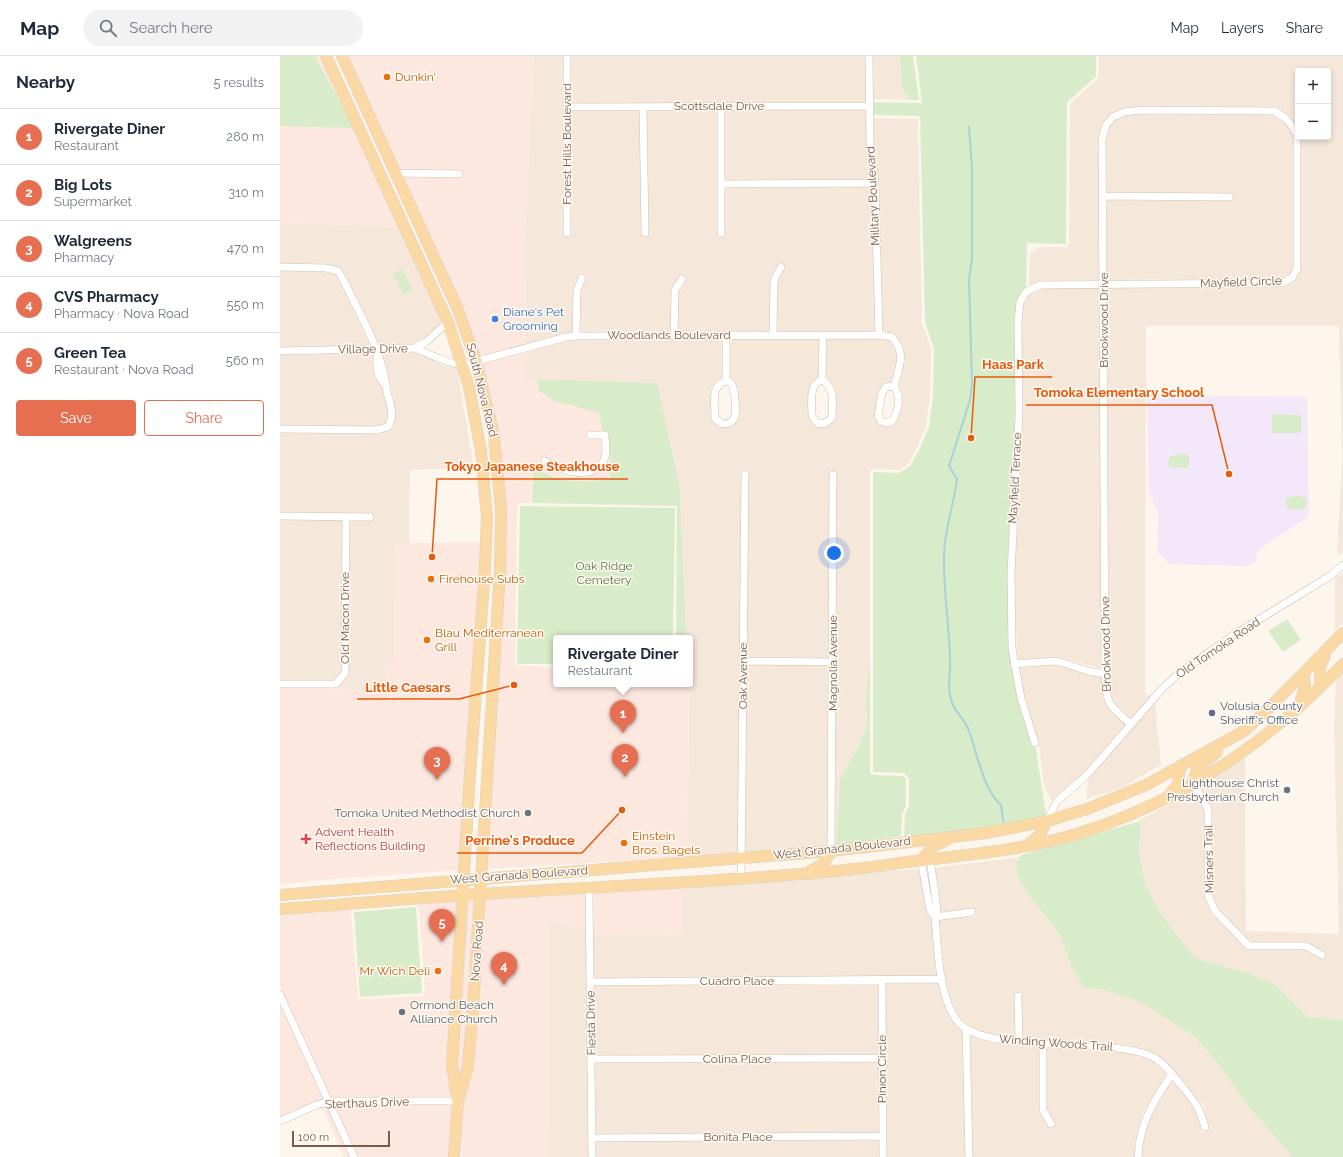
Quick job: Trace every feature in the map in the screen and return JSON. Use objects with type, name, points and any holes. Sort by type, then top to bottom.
[{"type":"main road","name":"South Nova Road","points":[[326,56],[448,322],[474,408],[486,494],[487,538],[463,880]]},
{"type":"main road","name":"South Nova Road","points":[[342,58],[454,300],[476,361],[494,436],[500,484],[501,538],[481,894]]},
{"type":"main road","points":[[374,161],[385,165],[396,173]]},
{"type":"main road","name":"West Granada Boulevard","points":[[280,894],[831,851],[1006,830],[1046,821],[1108,802],[1146,785],[1180,768],[1244,731],[1304,674],[1343,633]]},
{"type":"main road","points":[[1320,688],[1320,667],[1327,650]]},
{"type":"main road","name":"West Granada Boulevard","points":[[280,909],[462,895],[590,889],[806,874],[852,870],[1024,848],[1093,829],[1167,798],[1242,754],[1298,709],[1343,664]]},
{"type":"main road","points":[[1298,709],[1305,686],[1304,674]]},
{"type":"main road","points":[[477,686],[483,706],[491,717]]},
{"type":"main road","points":[[1193,782],[1197,768],[1244,731]]},
{"type":"main road","points":[[1167,798],[1178,784],[1180,768]]},
{"type":"main road","points":[[1024,848],[1039,836],[1046,821]]},
{"type":"main road","points":[[926,860],[934,846],[952,836]]},
{"type":"main road","points":[[806,874],[823,864],[831,851]]},
{"type":"main road","name":"Nova Road","points":[[458,1101],[452,1065],[463,880]]},
{"type":"main road","name":"Nova Road","points":[[454,1157],[458,1101],[468,1066],[481,894]]},
{"type":"street","name":"Forest Hills Boulevard","points":[[566,56],[567,233]]},
{"type":"street","name":"Military Boulevard","points":[[869,56],[870,143],[875,183],[879,335]]},
{"type":"street","points":[[721,106],[721,233]]},
{"type":"street","name":"Scottsdale Drive","points":[[567,107],[870,106]]},
{"type":"street","points":[[643,107],[645,233]]},
{"type":"street","name":"Brookwood Drive","points":[[1131,724],[1114,710],[1105,695],[1104,284],[1102,139],[1106,125],[1113,116],[1124,112],[1142,110],[1274,111],[1282,115],[1291,123]]},
{"type":"street","name":"Mayfield Circle","points":[[1104,284],[1282,283],[1292,278],[1297,269],[1298,136],[1291,123]]},
{"type":"street","points":[[396,173],[459,174]]},
{"type":"street","points":[[721,184],[875,183]]},
{"type":"street","points":[[1103,196],[1230,197]]},
{"type":"street","points":[[280,267],[326,268],[338,271],[378,356],[376,363],[380,380],[386,385],[392,410],[392,419],[388,426],[376,430],[280,429]]},
{"type":"street","points":[[773,335],[774,280],[781,267]]},
{"type":"street","points":[[576,336],[577,290],[582,278]]},
{"type":"street","points":[[674,335],[675,290],[682,279]]},
{"type":"street","name":"Mayfield Terrace","points":[[1035,743],[1021,698],[1012,648],[1011,573],[1019,416],[1018,322],[1020,302],[1026,292],[1040,284],[1104,284]]},
{"type":"street","points":[[414,348],[426,342],[448,322]]},
{"type":"street","points":[[726,335],[726,381]]},
{"type":"street","points":[[822,380],[823,335]]},
{"type":"street","points":[[879,335],[892,337],[900,346],[901,358],[894,386],[900,396],[897,412],[893,420],[887,423],[881,421],[878,416],[882,393],[886,387],[894,386]]},
{"type":"street","name":"Woodlands Boulevard","points":[[462,365],[566,337],[576,336],[879,335]]},
{"type":"street","name":"Village Drive","points":[[280,351],[414,348],[427,352],[448,363],[462,365]]},
{"type":"street","points":[[822,380],[829,385],[832,392],[832,418],[824,424],[817,423],[812,416],[814,387],[818,381],[822,380]]},
{"type":"street","points":[[726,381],[731,384],[735,391],[734,418],[731,422],[722,424],[715,418],[715,390],[720,383],[726,381]]},
{"type":"street","points":[[545,461],[552,467],[569,473],[590,472],[600,466],[605,458],[605,435],[590,435]]},
{"type":"street","name":"Oak Avenue","points":[[741,878],[745,474]]},
{"type":"street","name":"Magnolia Avenue","points":[[831,851],[833,475]]},
{"type":"street","points":[[280,516],[346,518],[370,517]]},
{"type":"street","name":"Old Macon Drive","points":[[280,684],[336,684],[345,673],[346,518]]},
{"type":"street","points":[[487,538],[501,538]]},
{"type":"street","name":"Old Tomoka Road","points":[[1046,821],[1057,801],[1087,775],[1161,690],[1194,662],[1330,576],[1343,565]]},
{"type":"street","points":[[743,661],[833,662]]},
{"type":"street","points":[[1014,664],[1057,661],[1088,671],[1106,674]]},
{"type":"street","name":"Misners Trail","points":[[1193,782],[1208,809],[1208,895],[1215,911],[1249,946],[1306,946],[1322,955]]},
{"type":"street","points":[[926,860],[930,910],[935,917],[942,980],[947,1002],[958,1022],[966,1029],[969,1157]]},
{"type":"street","name":"Fiesta Drive","points":[[590,889],[592,1157]]},
{"type":"street","points":[[935,917],[972,912]]},
{"type":"street","name":"Pinion Circle","points":[[882,980],[883,1157]]},
{"type":"street","name":"Cuadro Place","points":[[591,982],[942,980]]},
{"type":"street","points":[[280,995],[354,1157]]},
{"type":"street","points":[[1018,996],[1019,1041]]},
{"type":"street","name":"Winding Woods Trail","points":[[966,1029],[996,1040],[1127,1049],[1149,1056],[1162,1063],[1200,1108],[1205,1127]]},
{"type":"street","points":[[1042,1042],[1043,1110],[1051,1124]]},
{"type":"street","name":"Colina Place","points":[[592,1059],[882,1058]]},
{"type":"street","points":[[1138,1157],[1138,1142],[1146,1115],[1172,1074]]},
{"type":"street","name":"Sterthaus Drive","points":[[280,1121],[329,1101],[458,1101]]},
{"type":"street","name":"Bonita Place","points":[[593,1138],[882,1136]]},
{"type":"shaded area","points":[[315,56],[322,56],[354,127]]},
{"type":"shaded area","points":[[346,56],[534,56],[525,232],[526,345],[478,357],[401,177],[462,178],[462,170],[398,169]]},
{"type":"shaded area","points":[[534,56],[563,56],[564,236],[571,236],[571,111],[640,111],[642,236],[648,236],[647,111],[718,110],[718,237],[724,237],[724,188],[872,187],[875,331],[776,331],[777,281],[785,265],[780,262],[770,280],[770,331],[678,331],[678,291],[686,278],[681,274],[672,290],[671,331],[580,332],[581,291],[587,277],[581,273],[574,288],[573,332],[526,345],[525,232]]},
{"type":"shaded area","points":[[570,56],[866,56],[867,103],[571,103]]},
{"type":"shaded area","points":[[873,56],[900,56],[902,88],[911,100],[873,99]]},
{"type":"shaded area","points":[[1099,56],[1343,56],[1343,553],[1337,555],[1342,458],[1339,326],[1146,326],[1145,693],[1148,696],[1154,692],[1131,719],[1117,707],[1109,693],[1107,288],[1282,287],[1295,280],[1300,269],[1301,140],[1331,140],[1331,68],[1295,68],[1295,124],[1292,118],[1274,107],[1142,106],[1124,108],[1112,113],[1103,124],[1100,280],[1040,281],[1029,286],[1030,254],[1039,247],[1066,247],[1069,244],[1070,104],[1098,78]]},
{"type":"shaded area","points":[[724,110],[867,110],[871,179],[724,180]]},
{"type":"shaded area","points":[[1142,114],[1274,115],[1288,125],[1294,137],[1294,268],[1290,275],[1282,279],[1107,280],[1107,200],[1233,201],[1233,194],[1107,193],[1106,140],[1109,127],[1115,120],[1125,116]]},
{"type":"shaded area","points":[[873,118],[918,119],[922,322],[931,349],[930,396],[926,426],[917,448],[908,464],[899,470],[873,469],[870,471],[870,655],[866,698],[867,725],[861,742],[840,779],[836,845],[834,845],[836,472],[830,472],[829,658],[746,657],[749,470],[742,470],[738,853],[687,857],[689,687],[693,687],[693,635],[686,635],[680,489],[541,380],[526,381],[526,353],[567,340],[577,339],[722,339],[722,378],[715,383],[712,388],[712,418],[715,424],[727,428],[738,418],[738,390],[735,383],[729,379],[729,339],[819,339],[819,377],[814,381],[809,392],[809,418],[815,426],[824,427],[832,424],[835,418],[835,391],[832,383],[825,378],[826,339],[878,339],[891,341],[897,348],[898,357],[892,382],[884,385],[879,392],[875,416],[880,425],[886,427],[895,424],[900,413],[903,396],[898,385],[904,357],[902,344],[895,335],[882,331],[878,180],[873,142]]},
{"type":"shaded area","points":[[280,126],[354,127],[399,227],[280,222]]},
{"type":"shaded area","points":[[280,222],[399,227],[443,321],[425,338],[413,344],[378,345],[340,268],[326,264],[280,263]]},
{"type":"shaded area","points":[[280,271],[326,272],[336,274],[370,345],[280,347]]},
{"type":"shaded area","points":[[1041,288],[1100,288],[1102,669],[1058,657],[1017,660],[1014,573],[1022,416],[1023,303],[1028,295]]},
{"type":"shaded area","points":[[411,352],[425,356],[446,367],[457,368],[474,468],[410,470],[409,543],[395,543],[394,666],[388,666],[385,691],[280,687],[280,433],[376,434],[389,430],[395,421],[395,409],[385,361],[380,353]]},
{"type":"shaded area","points":[[373,353],[373,364],[377,381],[383,388],[389,410],[389,418],[386,423],[375,427],[280,425],[280,355]]},
{"type":"shaded area","points":[[526,353],[526,381],[537,380],[539,391],[545,396],[568,406],[599,413],[603,431],[586,432],[586,439],[601,439],[602,457],[598,463],[589,468],[570,469],[553,463],[544,456],[540,462],[550,470],[568,477],[590,475],[603,468],[608,460],[608,446],[611,469],[609,480],[565,482],[543,474],[533,465],[531,503],[519,503],[517,506],[515,665],[553,668],[553,687],[689,687],[687,857],[487,869],[505,535],[480,364]]},
{"type":"shaded area","points":[[1147,395],[1307,397],[1309,513],[1307,518],[1258,550],[1256,561],[1247,566],[1169,564],[1157,552],[1158,512],[1149,493]]},
{"type":"shaded area","points":[[483,542],[461,870],[319,880],[280,885],[280,687],[385,691],[388,666],[394,666],[395,543]]},
{"type":"shaded area","points":[[1343,573],[1343,622],[1335,631],[1335,578]]},
{"type":"shaded area","points":[[746,665],[829,665],[828,846],[745,853]]},
{"type":"shaded area","points":[[1056,665],[1102,677],[1103,697],[1112,713],[1126,724],[1085,772],[1052,801],[1044,787],[1039,745],[1024,697],[1018,667]]},
{"type":"shaded area","points":[[1343,670],[1343,1020],[1308,1017],[1276,985],[1249,973],[1195,958],[1161,914],[1145,883],[1139,850],[1141,821],[1138,821],[1194,790],[1205,810],[1204,895],[1212,914],[1249,949],[1305,950],[1324,960],[1326,953],[1306,942],[1250,942],[1217,908],[1211,894],[1212,809],[1199,786],[1245,756],[1246,931],[1339,934],[1334,726],[1336,677]]},
{"type":"shaded area","points":[[1155,702],[1161,765],[1121,788],[1086,799],[1088,779]]},
{"type":"shaded area","points":[[1020,857],[1017,861],[1042,913],[1059,934],[1071,965],[1083,987],[1105,990],[1142,1003],[1195,1037],[1221,1067],[1247,1105],[1293,1157],[1141,1157],[1142,1143],[1149,1117],[1172,1080],[1197,1110],[1202,1132],[1209,1130],[1203,1105],[1164,1060],[1151,1052],[1128,1045],[1022,1037],[1021,992],[1015,992],[1015,1037],[997,1036],[972,1028],[960,1020],[950,1001],[945,979],[939,920],[976,916],[975,909],[939,912],[934,868]]},
{"type":"shaded area","points":[[920,869],[932,921],[938,976],[594,978],[593,933],[604,936],[660,936],[683,932],[682,887]]},
{"type":"shaded area","points":[[682,887],[683,932],[660,936],[604,936],[593,933],[593,893]]},
{"type":"shaded area","points":[[586,893],[587,931],[549,920],[548,1157],[462,1157],[461,1105],[484,898]]},
{"type":"shaded area","points":[[477,898],[465,1065],[459,1086],[455,1065],[465,899]]},
{"type":"shaded area","points":[[459,899],[454,1097],[331,1098],[280,986],[280,914],[353,909],[351,912],[358,999],[422,996],[425,992],[419,907],[417,904]]},
{"type":"shaded area","points":[[549,920],[587,931],[589,1157],[548,1157]]},
{"type":"shaded area","points":[[939,983],[944,1004],[955,1024],[963,1031],[966,1157],[886,1157],[886,984]]},
{"type":"shaded area","points":[[879,984],[879,1055],[595,1055],[594,986]]},
{"type":"shaded area","points":[[280,1003],[324,1099],[280,1117]]},
{"type":"shaded area","points":[[970,1036],[995,1043],[1039,1046],[1040,1110],[1050,1129],[1055,1125],[1047,1109],[1046,1046],[1126,1052],[1148,1059],[1160,1066],[1168,1074],[1143,1113],[1135,1141],[1135,1157],[973,1157]]},
{"type":"shaded area","points":[[879,1062],[879,1133],[596,1134],[595,1063]]},
{"type":"shaded area","points":[[334,1105],[454,1105],[451,1157],[358,1157]]},
{"type":"shaded area","points":[[327,1106],[350,1157],[344,1157],[322,1107]]},
{"type":"shaded area","points":[[879,1140],[879,1157],[596,1157],[596,1141]]},
{"type":"green space","points":[[280,56],[315,56],[354,128],[280,126]]},
{"type":"green space","points":[[900,56],[913,56],[919,100],[911,100],[902,88]]},
{"type":"green space","points":[[916,56],[1096,56],[1096,77],[1067,102],[1066,244],[1027,243],[1026,292],[1020,302],[1012,648],[1035,743],[1047,821],[904,842],[905,814],[909,806],[909,778],[904,773],[873,772],[873,472],[899,473],[910,466],[919,450],[929,427],[933,396],[934,349],[925,322],[920,116],[870,115],[870,102],[922,103]]},
{"type":"green space","points":[[402,269],[413,290],[403,294],[393,273]]},
{"type":"green space","points":[[537,380],[657,383],[680,489],[686,635],[676,635],[677,506],[532,503],[533,464],[550,476],[568,481],[609,480],[611,469],[608,435],[603,431],[599,413],[554,401],[539,391]]},
{"type":"green space","points":[[1272,414],[1301,415],[1301,433],[1272,433]]},
{"type":"green space","points":[[1182,454],[1189,455],[1189,468],[1169,467],[1168,460],[1171,456]]},
{"type":"green space","points":[[1289,497],[1305,497],[1307,500],[1304,510],[1287,509],[1286,500]]},
{"type":"green space","name":"Oak Ridge Cemetery","points":[[520,506],[675,508],[673,635],[553,635],[553,664],[517,664]]},
{"type":"green space","points":[[1287,619],[1301,640],[1283,652],[1268,631]]},
{"type":"green space","points":[[870,655],[870,773],[873,775],[903,776],[906,779],[906,806],[902,814],[901,836],[836,845],[840,779],[861,742],[867,725],[866,698]]},
{"type":"green space","points":[[1141,821],[1139,850],[1145,883],[1161,914],[1195,958],[1249,973],[1276,985],[1308,1017],[1343,1020],[1343,1157],[1293,1157],[1247,1105],[1221,1067],[1195,1037],[1142,1003],[1105,990],[1083,987],[1071,965],[1059,934],[1029,895],[1017,875],[1017,861],[1021,855]]},
{"type":"green space","points":[[416,907],[422,993],[360,997],[354,912]]},
{"type":"waterway","points":[[969,127],[972,169],[972,258],[969,280],[972,384],[970,400],[949,466],[957,479],[946,535],[944,554],[944,580],[950,657],[949,688],[953,705],[968,727],[985,780],[995,798],[1001,805],[1003,821]]},
{"type":"place","name":"Dunkin'","points":[[387,77]]},
{"type":"place","name":"Diane's Pet Grooming","points":[[495,319]]},
{"type":"place","name":"Haas Park","points":[[971,438]]},
{"type":"place","name":"Tomoka Elementary School","points":[[1229,474]]},
{"type":"place","name":"Tokyo Japanese Steakhouse","points":[[432,557]]},
{"type":"place","name":"Firehouse Subs","points":[[431,579]]},
{"type":"place","name":"Blau Mediterranean Grill","points":[[427,640]]},
{"type":"place","name":"Little Caesars","points":[[514,685]]},
{"type":"place","name":"Volusia County Sheriff's Office","points":[[1212,713]]},
{"type":"place","name":"Rivergate Diner","points":[[623,733]]},
{"type":"place","name":"Big Lots","points":[[625,777]]},
{"type":"place","name":"Walgreens","points":[[437,780]]},
{"type":"place","name":"Lighthouse Christ Presbyterian Church","points":[[1287,790]]},
{"type":"place","name":"Perrine's Produce","points":[[622,810]]},
{"type":"place","name":"Tomoka United Methodist Church","points":[[528,813]]},
{"type":"place","name":"Advent Health Reflections Building","points":[[306,839]]},
{"type":"place","name":"Einstein Bros. Bagels","points":[[624,843]]},
{"type":"place","name":"Green Tea","points":[[442,942]]},
{"type":"place","name":"Mr Wich Deli","points":[[438,971]]},
{"type":"place","name":"CVS Pharmacy","points":[[504,985]]},
{"type":"place","name":"Ormond Beach Alliance Church","points":[[402,1012]]}]
